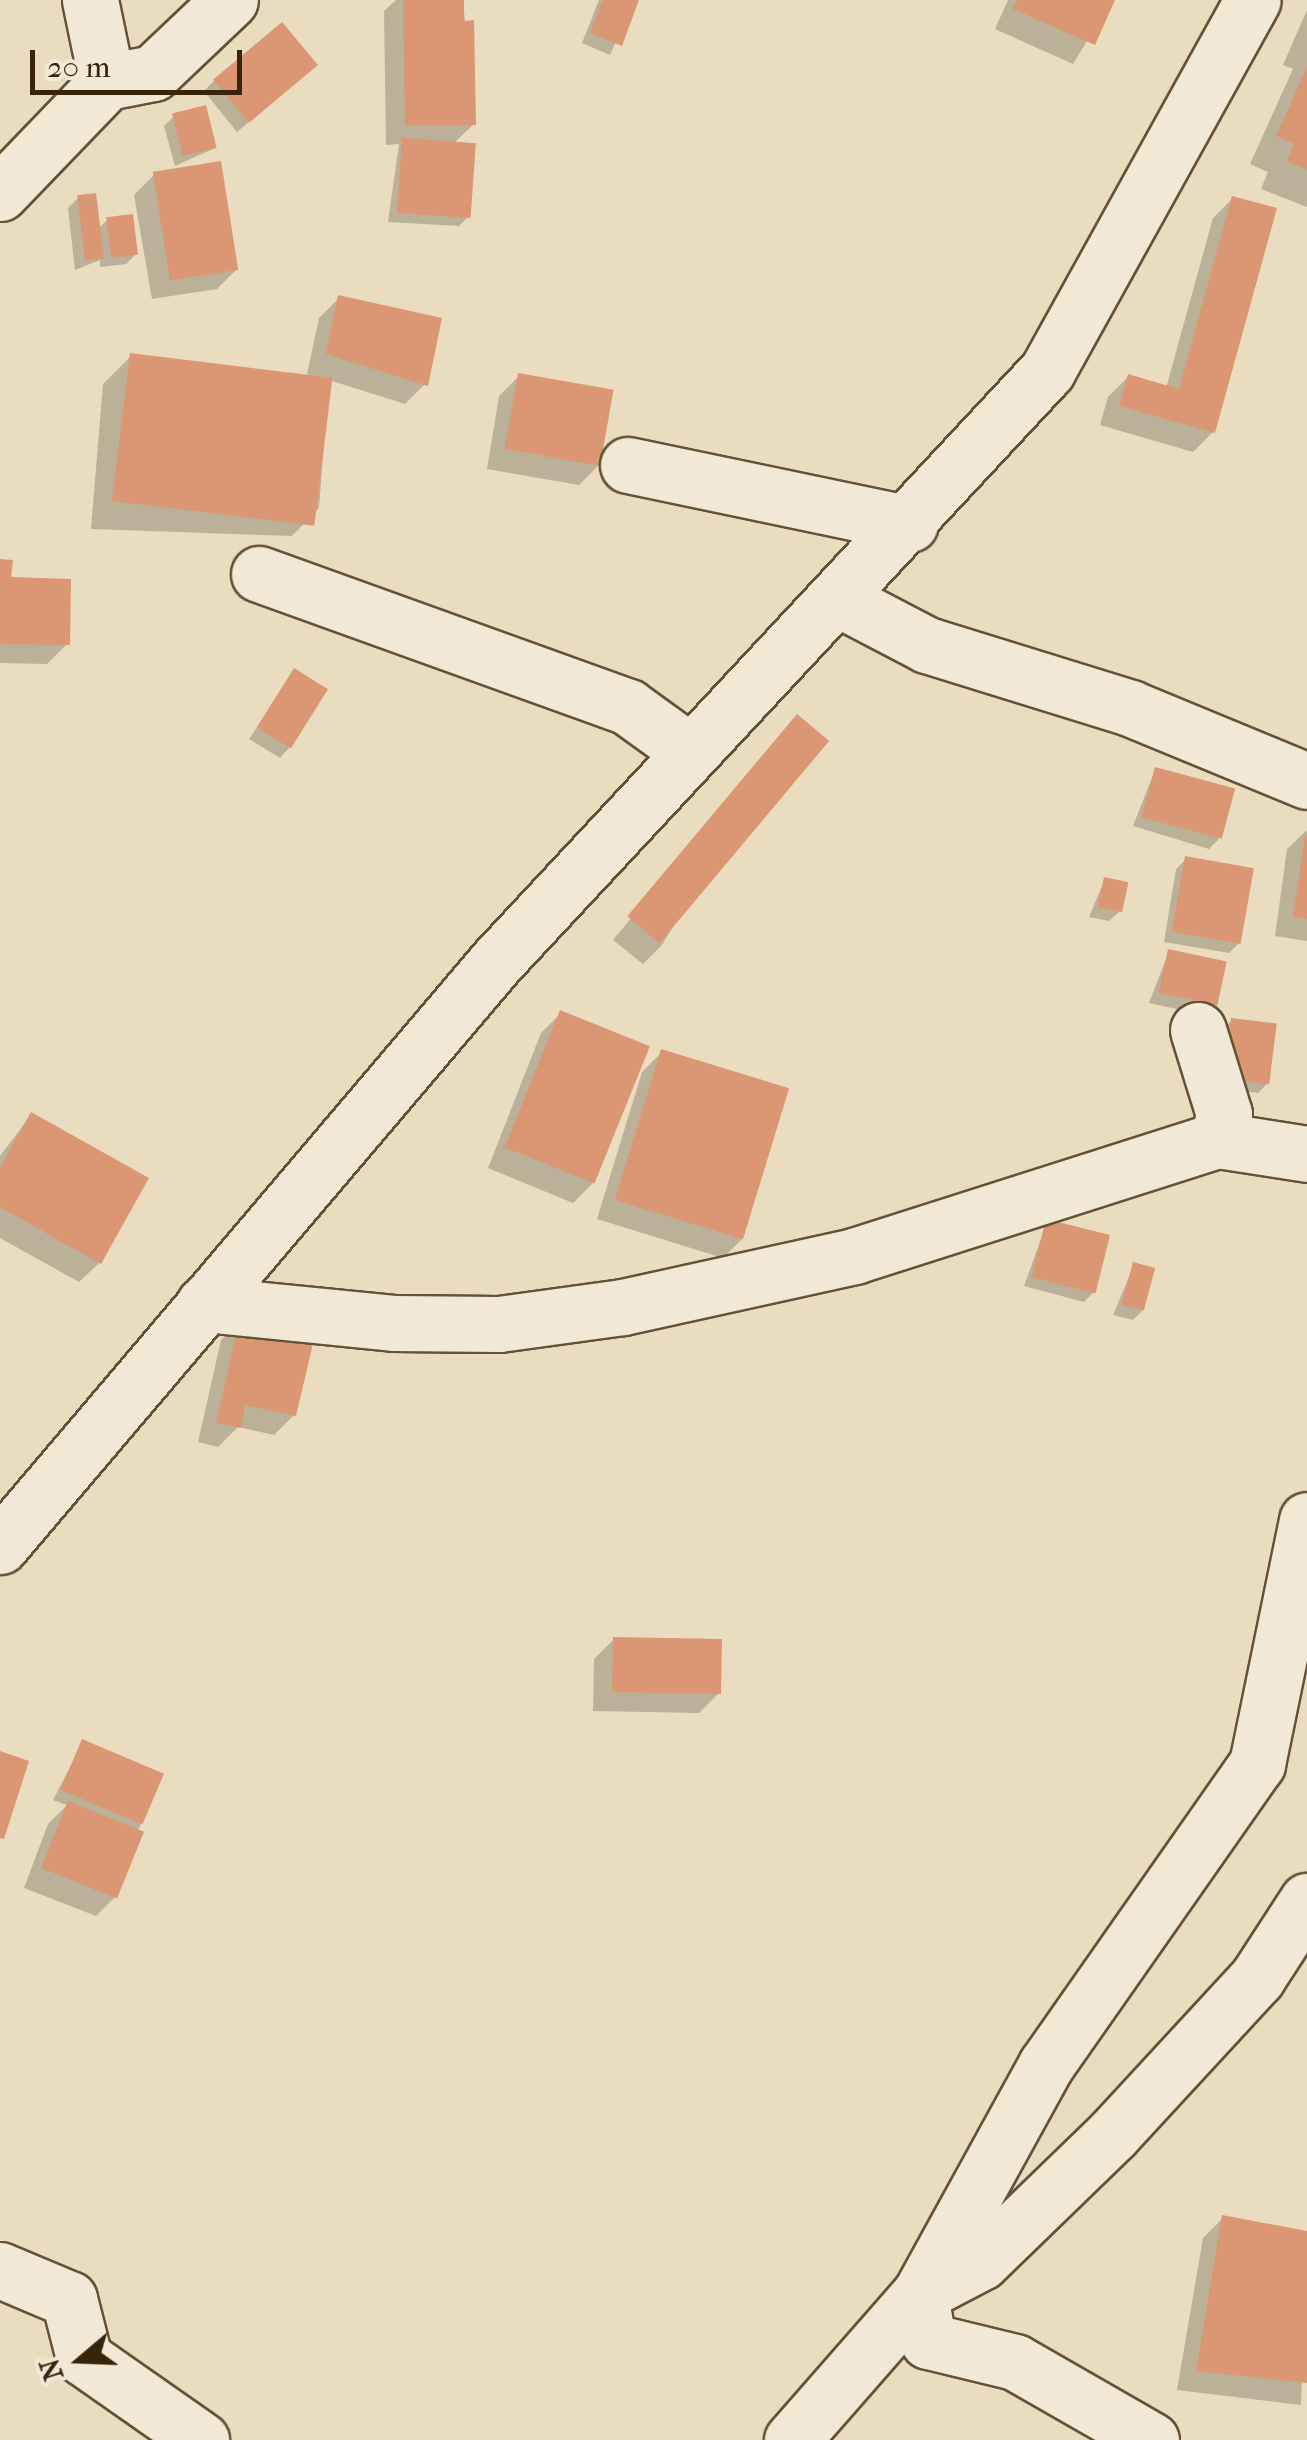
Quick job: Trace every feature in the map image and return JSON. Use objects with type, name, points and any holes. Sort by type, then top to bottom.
[{"type":"street","points":[[90,0],[108,82]]},
{"type":"street","points":[[0,193],[108,82],[153,72],[230,0]]},
{"type":"street","points":[[0,1546],[204,1304],[686,749],[910,524],[1047,371],[1253,0]]},
{"type":"street","points":[[628,465],[910,524]]},
{"type":"street","points":[[259,574],[628,707],[686,749]]},
{"type":"street","points":[[838,599],[927,645],[1130,708],[1307,781]]},
{"type":"street","points":[[1198,1030],[1224,1114],[1218,1140]]},
{"type":"street","points":[[204,1304],[393,1324],[499,1324],[623,1308],[854,1256],[1218,1140],[1307,1154]]},
{"type":"street","points":[[792,2440],[920,2294],[1046,2065],[1258,1764],[1307,1520]]},
{"type":"street","points":[[920,2294],[982,2262],[1114,2134],[1257,1978],[1307,1901]]},
{"type":"street","points":[[0,2270],[70,2298],[84,2358],[201,2440]]},
{"type":"street","points":[[920,2294],[928,2341],[1015,2362],[1151,2440]]},
{"type":"building","points":[[403,0],[464,0],[464,21],[474,20],[476,125],[405,126]]},
{"type":"building","points":[[603,0],[639,0],[622,46],[590,33]]},
{"type":"building","points":[[1017,0],[1115,0],[1095,45],[1013,9]]},
{"type":"building","points":[[282,22],[318,65],[249,123],[213,80]]},
{"type":"building","points":[[1307,67],[1307,169],[1287,162],[1294,144],[1276,136]]},
{"type":"building","points":[[206,105],[217,148],[183,156],[172,113]]},
{"type":"building","points":[[402,138],[476,143],[471,218],[397,213]]},
{"type":"building","points":[[221,161],[238,270],[170,280],[153,172]]},
{"type":"building","points":[[96,193],[104,259],[85,261],[77,195]]},
{"type":"building","points":[[1232,196],[1277,208],[1215,433],[1119,406],[1128,374],[1179,389]]},
{"type":"building","points":[[133,214],[138,255],[111,258],[106,217]]},
{"type":"building","points":[[338,295],[442,318],[428,386],[326,354]]},
{"type":"building","points":[[130,353],[332,378],[314,526],[112,501]]},
{"type":"building","points":[[518,373],[614,390],[600,466],[505,449]]},
{"type":"building","points":[[0,559],[13,560],[11,577],[71,579],[70,645],[0,644]]},
{"type":"building","points":[[294,668],[328,689],[291,749],[257,727]]},
{"type":"building","points":[[797,714],[829,741],[659,943],[627,916]]},
{"type":"building","points":[[1155,767],[1235,788],[1222,839],[1142,817]]},
{"type":"building","points":[[1307,836],[1307,919],[1293,917]]},
{"type":"building","points":[[1185,856],[1254,868],[1241,944],[1172,932]]},
{"type":"building","points":[[1104,877],[1128,882],[1122,913],[1098,907]]},
{"type":"building","points":[[1168,949],[1227,961],[1217,1005],[1159,993]]},
{"type":"building","points":[[560,1010],[650,1046],[594,1184],[505,1147]]},
{"type":"building","points":[[1231,1018],[1277,1024],[1269,1084],[1224,1079]]},
{"type":"building","points":[[661,1049],[789,1088],[743,1239],[615,1200]]},
{"type":"building","points":[[31,1112],[149,1178],[101,1264],[0,1207],[0,1168]]},
{"type":"building","points":[[1046,1219],[1110,1235],[1096,1293],[1031,1277]]},
{"type":"building","points":[[1133,1262],[1155,1268],[1144,1310],[1122,1305]]},
{"type":"building","points":[[240,1318],[315,1335],[296,1416],[245,1405],[241,1428],[216,1423]]},
{"type":"building","points":[[613,1637],[722,1639],[721,1694],[612,1692]]},
{"type":"building","points":[[82,1739],[164,1774],[142,1824],[61,1790]]},
{"type":"building","points":[[0,1751],[29,1761],[4,1839],[0,1838]]},
{"type":"building","points":[[68,1801],[144,1832],[117,1898],[41,1868]]},
{"type":"building","points":[[1222,2215],[1307,2231],[1307,2383],[1196,2371]]}]
